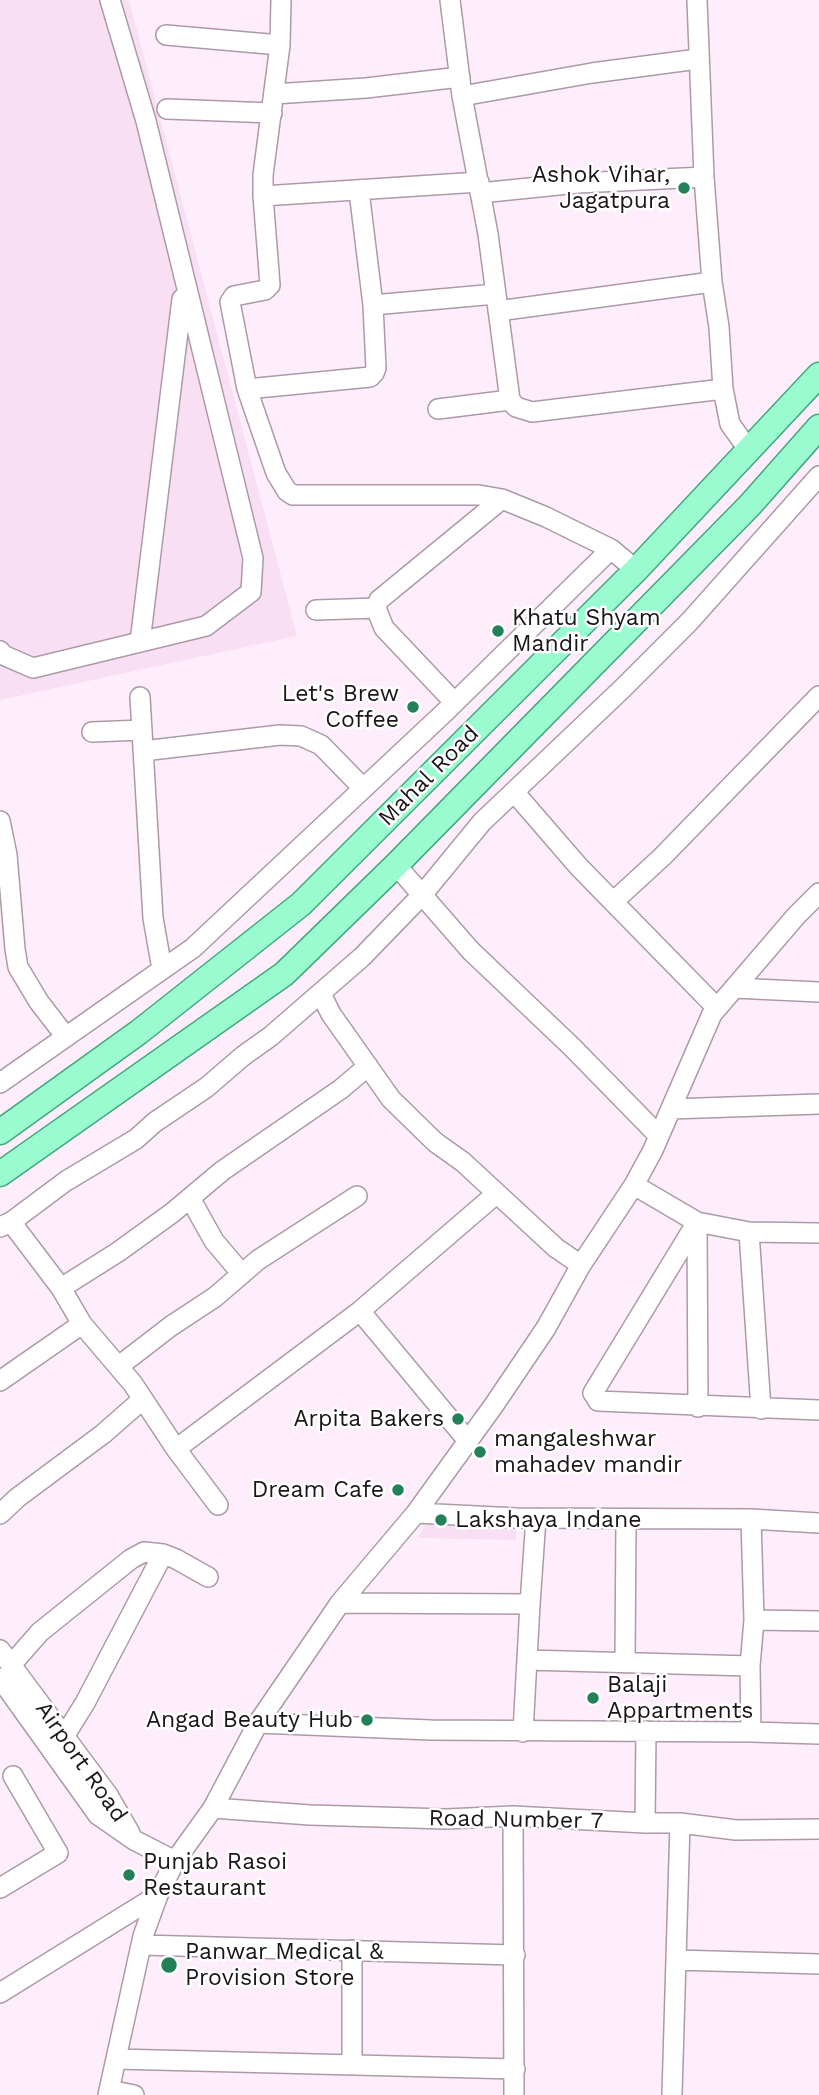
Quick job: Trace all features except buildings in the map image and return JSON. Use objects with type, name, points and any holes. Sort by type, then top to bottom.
[{"type":"main road","name":"Mahal Road","points":[[0,1132],[139,1032],[301,904],[635,570],[819,375]]},
{"type":"main road","name":"Mahal Road","points":[[0,1174],[284,974],[396,865],[750,505],[819,428]]},
{"type":"street","points":[[0,651],[3,655],[33,668],[206,626],[251,592],[253,558],[146,121],[110,0]]},
{"type":"street","points":[[281,0],[280,45],[263,175],[270,285],[265,290],[234,296],[230,302],[247,389],[276,473],[287,491],[293,495],[479,495],[502,499],[611,549],[635,570]]},
{"type":"street","points":[[450,0],[510,400],[516,407],[532,412],[723,389]]},
{"type":"street","points":[[696,0],[704,177],[723,389],[730,424],[748,449]]},
{"type":"street","points":[[166,34],[280,45]]},
{"type":"street","points":[[167,109],[273,103],[366,88],[461,87],[698,59]]},
{"type":"street","points":[[263,196],[704,177]]},
{"type":"street","points":[[247,389],[370,377],[376,368],[373,305],[359,191]]},
{"type":"street","points":[[373,305],[497,303],[712,282]]},
{"type":"street","points":[[140,642],[184,284]]},
{"type":"street","points":[[438,409],[510,400]]},
{"type":"street","points":[[218,1505],[119,1366],[82,1324],[61,1288],[5,1225],[66,1181],[136,1139],[155,1122],[207,1087],[362,957],[422,895],[482,822],[690,621],[819,476]]},
{"type":"street","points":[[454,702],[384,628],[376,608],[380,600],[502,499]]},
{"type":"street","points":[[0,1083],[193,948],[454,702],[611,549]]},
{"type":"street","points":[[316,610],[376,608]]},
{"type":"street","points":[[614,901],[662,857],[819,696]]},
{"type":"street","points":[[140,697],[153,918],[162,970]]},
{"type":"street","points":[[92,732],[142,730]]},
{"type":"street","points":[[143,751],[280,735],[301,736],[321,745],[363,788]]},
{"type":"street","points":[[515,793],[579,867],[717,1008]]},
{"type":"street","points":[[0,821],[18,967],[39,1002],[66,1037]]},
{"type":"street","points":[[396,865],[471,951],[572,1047],[659,1136]]},
{"type":"street","points":[[134,2095],[108,2092],[141,1945],[158,1895],[175,1861],[212,1808],[258,1723],[340,1603],[416,1513],[546,1328],[581,1265],[634,1185],[659,1136],[712,1013],[819,893]]},
{"type":"street","points":[[734,988],[819,992]]},
{"type":"street","points":[[321,994],[331,1014],[391,1099],[435,1142],[463,1162],[556,1248],[581,1265]]},
{"type":"street","points":[[61,1288],[118,1252],[222,1171],[368,1066]]},
{"type":"street","points":[[671,1109],[819,1104]]},
{"type":"street","points":[[634,1185],[697,1222],[749,1232],[819,1233]]},
{"type":"street","points":[[176,1449],[360,1311],[496,1194]]},
{"type":"street","points":[[119,1366],[171,1326],[215,1297],[258,1260],[357,1196]]},
{"type":"street","points":[[190,1198],[214,1241],[242,1274]]},
{"type":"street","points":[[697,1222],[593,1393],[598,1401],[819,1410]]},
{"type":"street","points":[[697,1222],[698,1407]]},
{"type":"street","points":[[749,1232],[761,1409]]},
{"type":"street","points":[[360,1311],[468,1441]]},
{"type":"street","points":[[0,1381],[82,1324]]},
{"type":"street","points":[[0,1514],[17,1498],[103,1434],[143,1399]]},
{"type":"street","points":[[416,1513],[536,1518],[819,1522]]},
{"type":"street","points":[[523,1731],[536,1518]]},
{"type":"street","points":[[751,1519],[754,1620],[750,1666],[751,1732]]},
{"type":"street","points":[[625,1663],[626,1520]]},
{"type":"street","points":[[4,1664],[131,1559],[145,1552],[163,1554],[208,1577]]},
{"type":"street","points":[[65,1735],[85,1703],[163,1554]]},
{"type":"street","points":[[340,1603],[530,1604]]},
{"type":"street","points":[[754,1620],[819,1621]]},
{"type":"street","points":[[527,1660],[750,1666]]},
{"type":"street","name":"Airport Road","points":[[4,1664],[65,1735],[108,1795],[134,1840]]},
{"type":"street","name":"Airport Road","points":[[4,1664],[98,1815],[134,1840]]},
{"type":"street","points":[[258,1723],[523,1731],[819,1734]]},
{"type":"street","points":[[645,1824],[646,1731]]},
{"type":"street","points":[[0,1888],[58,1853],[13,1776]]},
{"type":"street","name":"Road Number 7","points":[[212,1808],[310,1815],[446,1819],[513,1816],[645,1824],[680,1823],[736,1830],[819,1829]]},
{"type":"street","points":[[513,1816],[514,2095]]},
{"type":"street","points":[[672,2095],[680,1823]]},
{"type":"street","points":[[134,1840],[175,1861]]},
{"type":"street","points":[[0,1993],[158,1895]]},
{"type":"street","points":[[141,1945],[515,1955]]},
{"type":"street","points":[[352,1950],[352,2065]]},
{"type":"street","points":[[676,1960],[819,1964]]},
{"type":"street","points":[[116,2059],[515,2069]]},
{"type":"shaded area","points":[[0,0],[129,0],[297,636],[0,700]]},
{"type":"shaded area","points":[[430,1514],[517,1518],[516,1540],[418,1538]]},
{"type":"place","name":"Ashok Vihar, Jagatpura","points":[[684,188]]},
{"type":"place","name":"Khatu Shyam Mandir","points":[[498,631]]},
{"type":"place","name":"Let's Brew Coffee","points":[[413,707]]},
{"type":"place","name":"Arpita Bakers","points":[[458,1419]]},
{"type":"place","name":"mangaleshwar mahadev mandir","points":[[480,1452]]},
{"type":"place","name":"Dream Cafe","points":[[398,1490]]},
{"type":"place","name":"Lakshaya Indane","points":[[441,1520]]},
{"type":"place","name":"Balaji Appartments","points":[[593,1698]]},
{"type":"place","name":"Angad Beauty Hub","points":[[367,1720]]},
{"type":"place","name":"Punjab Rasoi Restaurant","points":[[129,1875]]},
{"type":"place","name":"Panwar Medical & Provision Store","points":[[169,1965]]}]
